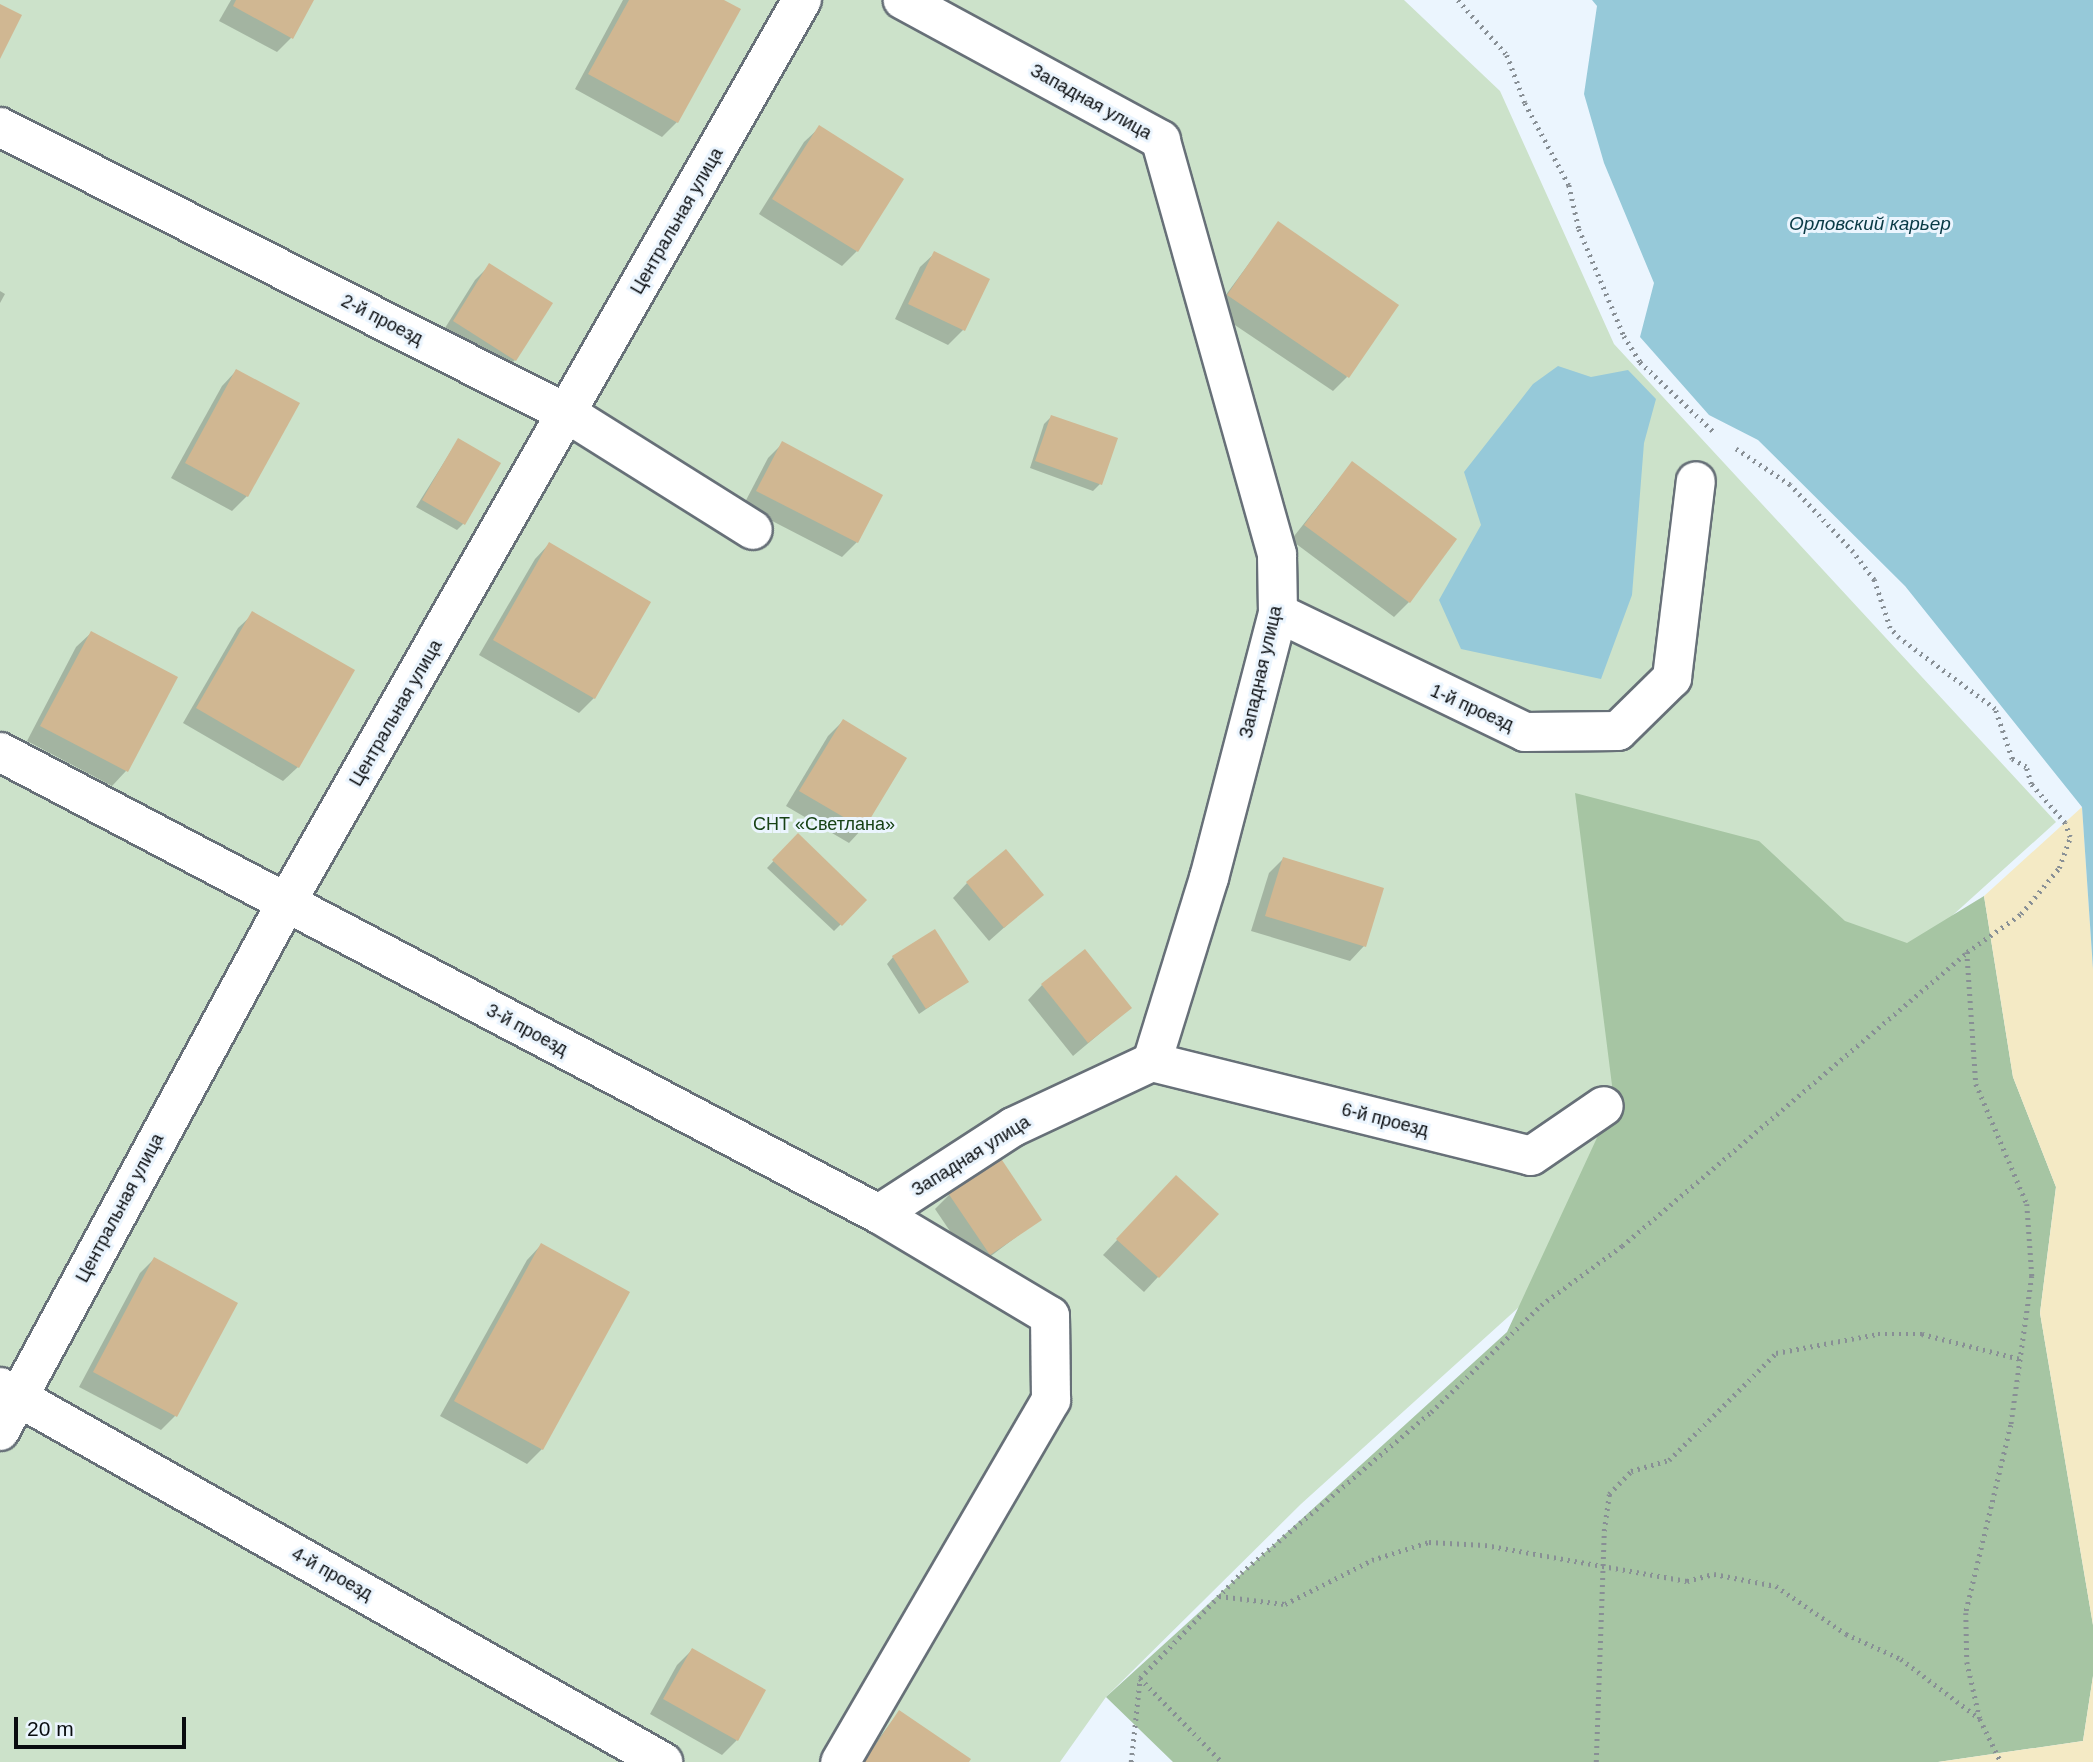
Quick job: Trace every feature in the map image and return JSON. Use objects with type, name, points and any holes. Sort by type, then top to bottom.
[{"type":"street","name":"Центральная улица","points":[[0,1431],[9,1392],[802,0]]},
{"type":"street","name":"Западная улица","points":[[880,1214],[1013,1127],[1152,1062],[1209,878],[1278,613],[1277,554],[1161,140],[904,0]]},
{"type":"street","name":"2-й проезд","points":[[0,127],[568,414],[753,530]]},
{"type":"street","name":"1-й проезд","points":[[1278,613],[1525,732],[1618,731],[1672,678],[1696,481]]},
{"type":"street","name":"3-й проезд","points":[[0,752],[880,1214],[1050,1316],[1051,1400],[839,1762]]},
{"type":"street","name":"6-й проезд","points":[[1152,1062],[1531,1156],[1604,1106]]},
{"type":"street","name":"4-й проезд","points":[[9,1392],[663,1762]]},
{"type":"path","points":[[1458,0],[1507,55],[1525,103],[1569,185],[1579,229],[1624,336],[1640,362],[1690,413],[1724,440]]},
{"type":"path","points":[[1131,1762],[1140,1678],[1218,1596],[1431,1412],[1541,1305],[1622,1246],[1967,952],[2021,914],[2059,868],[2070,837],[2065,823],[2031,784],[2026,767],[2012,759],[1995,709],[1899,638],[1890,628],[1874,580],[1853,552],[1790,485],[1731,445]]},
{"type":"path","points":[[1967,952],[1976,1084],[2027,1205],[2032,1276],[2011,1425],[1966,1613],[1967,1662],[1980,1719],[2001,1762]]},
{"type":"path","points":[[1596,1762],[1606,1566],[1604,1531],[1609,1494],[1631,1471],[1670,1460],[1776,1353],[1878,1334],[1922,1334],[2020,1359]]},
{"type":"path","points":[[1218,1596],[1285,1605],[1372,1560],[1429,1542],[1486,1545],[1687,1581],[1714,1574],[1776,1586],[1846,1634],[1901,1658],[1980,1719]]},
{"type":"path","points":[[1140,1678],[1222,1762]]},
{"type":"green space","name":"СНТ «Светлана»","points":[[0,0],[1404,0],[1500,91],[1614,344],[2056,822],[1301,1504],[1106,1697],[1060,1762],[0,1762]]},
{"type":"green space","points":[[1575,793],[1759,841],[1845,921],[1907,943],[1984,896],[2013,1077],[2056,1187],[2040,1313],[2093,1625],[2093,1676],[2083,1741],[1938,1762],[1173,1762],[1106,1697],[1507,1332],[1614,1101]]},
{"type":"sand","points":[[2082,807],[2093,969],[2093,1625],[2040,1313],[2056,1187],[2013,1077],[1984,896]]},
{"type":"sand","points":[[2093,1676],[2093,1762],[1938,1762],[2083,1741]]},
{"type":"water","name":"Орловский карьер","points":[[1592,0],[2093,0],[2093,969],[2082,807],[1905,586],[1758,440],[1709,415],[1640,337],[1654,283],[1604,163],[1584,94],[1597,6]]},
{"type":"water","points":[[1558,366],[1591,377],[1628,370],[1656,399],[1644,443],[1632,595],[1601,679],[1461,649],[1439,600],[1481,525],[1464,472],[1533,384]]},
{"type":"building","points":[[236,0],[314,0],[293,39],[233,6]]},
{"type":"building","points":[[629,0],[724,0],[741,9],[678,123],[588,74]]},
{"type":"building","points":[[0,4],[22,15],[0,59]]},
{"type":"building","points":[[819,125],[904,179],[858,252],[772,199]]},
{"type":"building","points":[[1278,221],[1399,305],[1349,378],[1227,295]]},
{"type":"building","points":[[934,251],[990,279],[965,331],[908,304]]},
{"type":"building","points":[[489,263],[553,303],[516,361],[453,321]]},
{"type":"building","points":[[236,369],[300,403],[248,497],[185,463]]},
{"type":"building","points":[[1051,415],[1118,438],[1102,485],[1035,461]]},
{"type":"building","points":[[458,438],[501,463],[465,525],[422,500]]},
{"type":"building","points":[[782,441],[883,495],[858,543],[756,491]]},
{"type":"building","points":[[1352,461],[1457,539],[1410,603],[1304,525]]},
{"type":"building","points":[[549,542],[651,602],[595,699],[493,640]]},
{"type":"building","points":[[252,611],[355,670],[299,768],[196,708]]},
{"type":"building","points":[[91,631],[178,677],[128,772],[40,726]]},
{"type":"building","points":[[843,719],[907,758],[864,829],[799,791]]},
{"type":"building","points":[[798,833],[867,900],[842,926],[772,860]]},
{"type":"building","points":[[1006,849],[1044,895],[1004,928],[966,882]]},
{"type":"building","points":[[1283,857],[1384,888],[1366,947],[1265,916]]},
{"type":"building","points":[[935,929],[969,982],[926,1009],[892,956]]},
{"type":"building","points":[[1085,949],[1132,1008],[1088,1043],[1041,984]]},
{"type":"building","points":[[1000,1157],[1042,1220],[990,1255],[948,1193]]},
{"type":"building","points":[[1176,1175],[1219,1214],[1159,1278],[1116,1239]]},
{"type":"building","points":[[541,1243],[630,1292],[543,1450],[454,1401]]},
{"type":"building","points":[[154,1257],[238,1303],[177,1417],[93,1372]]},
{"type":"building","points":[[692,1648],[766,1690],[738,1741],[663,1699]]},
{"type":"building","points":[[899,1710],[971,1759],[969,1762],[864,1762]]}]
